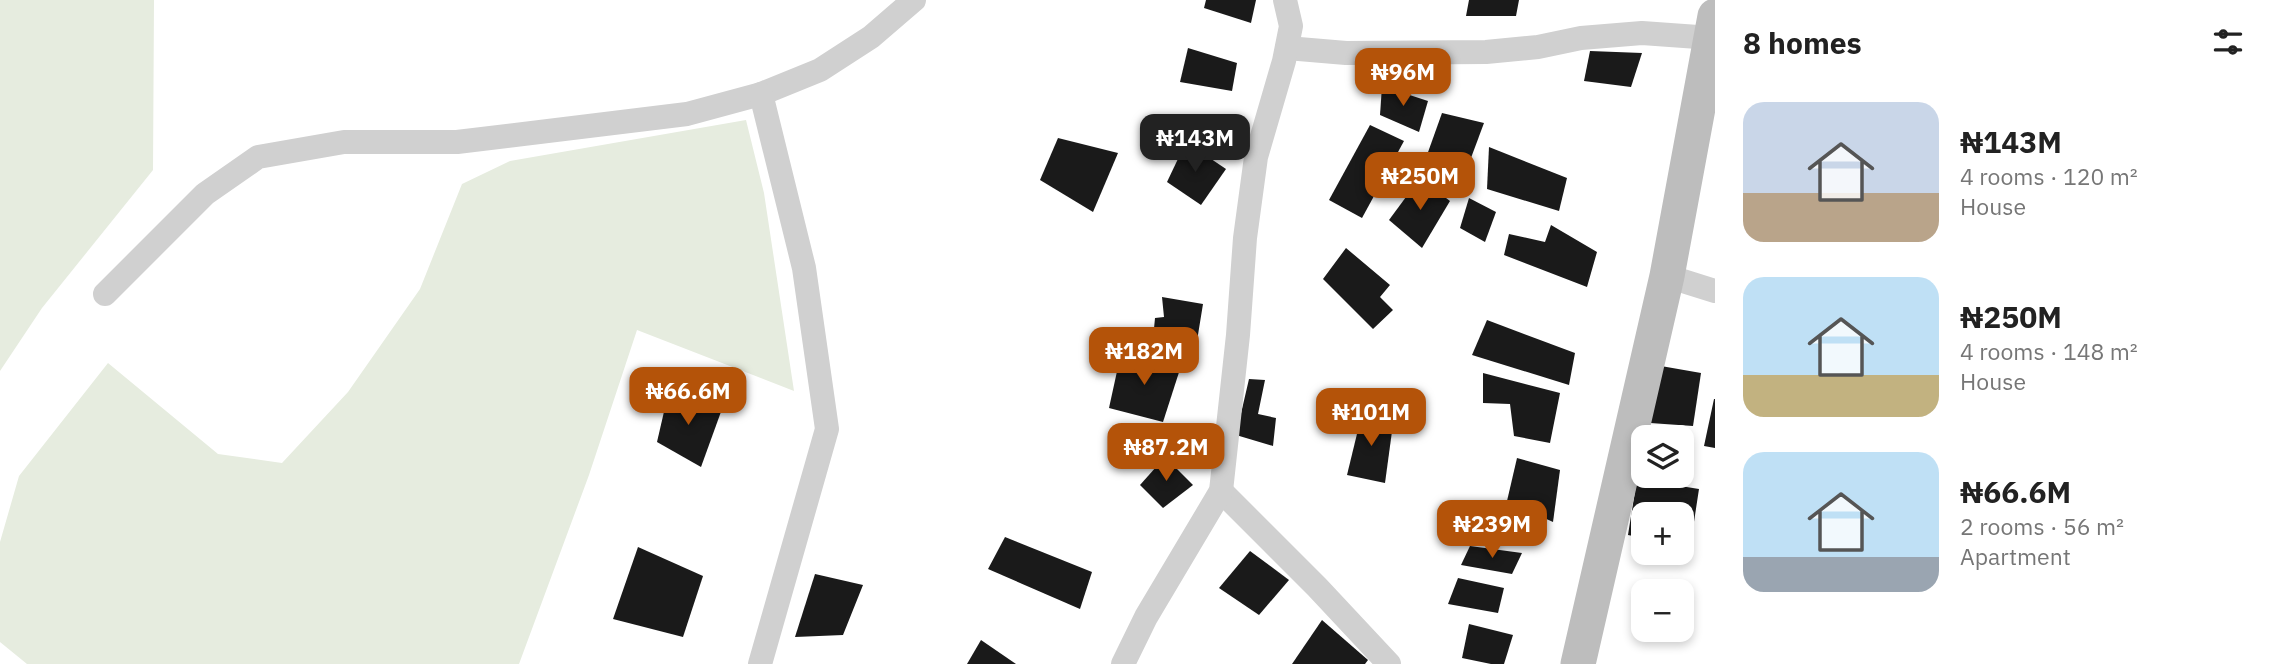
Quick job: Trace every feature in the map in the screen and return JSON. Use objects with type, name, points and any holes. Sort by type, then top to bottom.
[{"type":"main road","points":[[1578,664],[1667,276],[1713,27]]},
{"type":"street","points":[[105,294],[205,194],[258,157],[344,142],[457,142],[673,116],[761,94],[820,70],[870,37],[914,0]]},
{"type":"street","points":[[1123,664],[1146,617],[1221,491],[1238,335],[1245,238],[1256,157],[1291,26],[1285,0]]},
{"type":"street","points":[[1287,48],[1346,53],[1486,51],[1538,47],[1581,38],[1713,27]]},
{"type":"street","points":[[760,664],[827,429],[804,268],[761,94]]},
{"type":"street","points":[[1667,276],[1715,291]]},
{"type":"street","points":[[1221,491],[1317,587],[1388,664]]},
{"type":"shaded area","points":[[0,0],[154,0],[153,170],[42,308],[0,371]]},
{"type":"shaded area","points":[[746,120],[764,193],[794,391],[637,330],[589,475],[519,664],[27,664],[0,642],[0,542],[19,476],[108,363],[218,454],[282,463],[348,392],[420,289],[462,184],[510,161]]},
{"type":"building","points":[[1206,0],[1256,0],[1251,23],[1204,8]]},
{"type":"building","points":[[1469,0],[1519,0],[1516,16],[1466,16]]},
{"type":"building","points":[[1188,48],[1237,63],[1232,91],[1180,82]]},
{"type":"building","points":[[1590,51],[1642,53],[1631,87],[1584,81]]},
{"type":"building","points":[[1382,86],[1428,101],[1419,132],[1380,115]]},
{"type":"building","points":[[1442,113],[1484,123],[1462,182],[1422,169]]},
{"type":"building","points":[[1370,125],[1404,141],[1362,218],[1329,200]]},
{"type":"building","points":[[1058,138],[1118,153],[1093,212],[1040,180]]},
{"type":"building","points":[[1186,142],[1226,169],[1201,205],[1167,182]]},
{"type":"building","points":[[1489,147],[1567,178],[1559,211],[1487,189]]},
{"type":"building","points":[[1420,178],[1450,201],[1422,248],[1389,220]]},
{"type":"building","points":[[1469,198],[1496,212],[1485,242],[1460,228]]},
{"type":"building","points":[[1551,225],[1597,252],[1587,287],[1504,255],[1509,234],[1545,242]]},
{"type":"building","points":[[1346,248],[1390,285],[1380,297],[1393,310],[1373,329],[1323,279]]},
{"type":"building","points":[[1162,297],[1203,304],[1196,347],[1153,339],[1155,318],[1164,317]]},
{"type":"building","points":[[1487,320],[1575,353],[1569,385],[1472,355]]},
{"type":"building","points":[[1121,353],[1181,366],[1163,422],[1109,408]]},
{"type":"building","points":[[1661,366],[1701,373],[1693,425],[1650,423]]},
{"type":"building","points":[[1483,373],[1560,393],[1550,443],[1514,436],[1510,404],[1483,403]]},
{"type":"building","points":[[1249,379],[1265,380],[1258,414],[1276,418],[1273,446],[1236,435]]},
{"type":"building","points":[[669,390],[722,409],[701,467],[657,442]]},
{"type":"building","points":[[1715,399],[1715,448],[1704,446]]},
{"type":"building","points":[[1364,405],[1393,424],[1385,483],[1347,475]]},
{"type":"building","points":[[1141,428],[1197,440],[1195,464],[1139,447]]},
{"type":"building","points":[[1165,457],[1193,485],[1163,508],[1140,485]]},
{"type":"building","points":[[1517,458],[1560,470],[1553,522],[1507,501]]},
{"type":"building","points":[[1636,488],[1699,489],[1694,522],[1694,502],[1633,502]]},
{"type":"building","points":[[1005,537],[1092,572],[1080,609],[988,569]]},
{"type":"building","points":[[1470,546],[1522,553],[1512,574],[1461,565]]},
{"type":"building","points":[[638,547],[703,576],[683,637],[613,619]]},
{"type":"building","points":[[1250,551],[1289,580],[1259,615],[1219,588]]},
{"type":"building","points":[[815,574],[863,585],[843,635],[795,637]]},
{"type":"building","points":[[1458,578],[1504,588],[1498,613],[1448,604]]},
{"type":"building","points":[[1322,620],[1368,660],[1365,664],[1292,664]]},
{"type":"building","points":[[1469,624],[1513,635],[1504,664],[1462,658]]},
{"type":"building","points":[[981,640],[1016,664],[967,664]]}]
